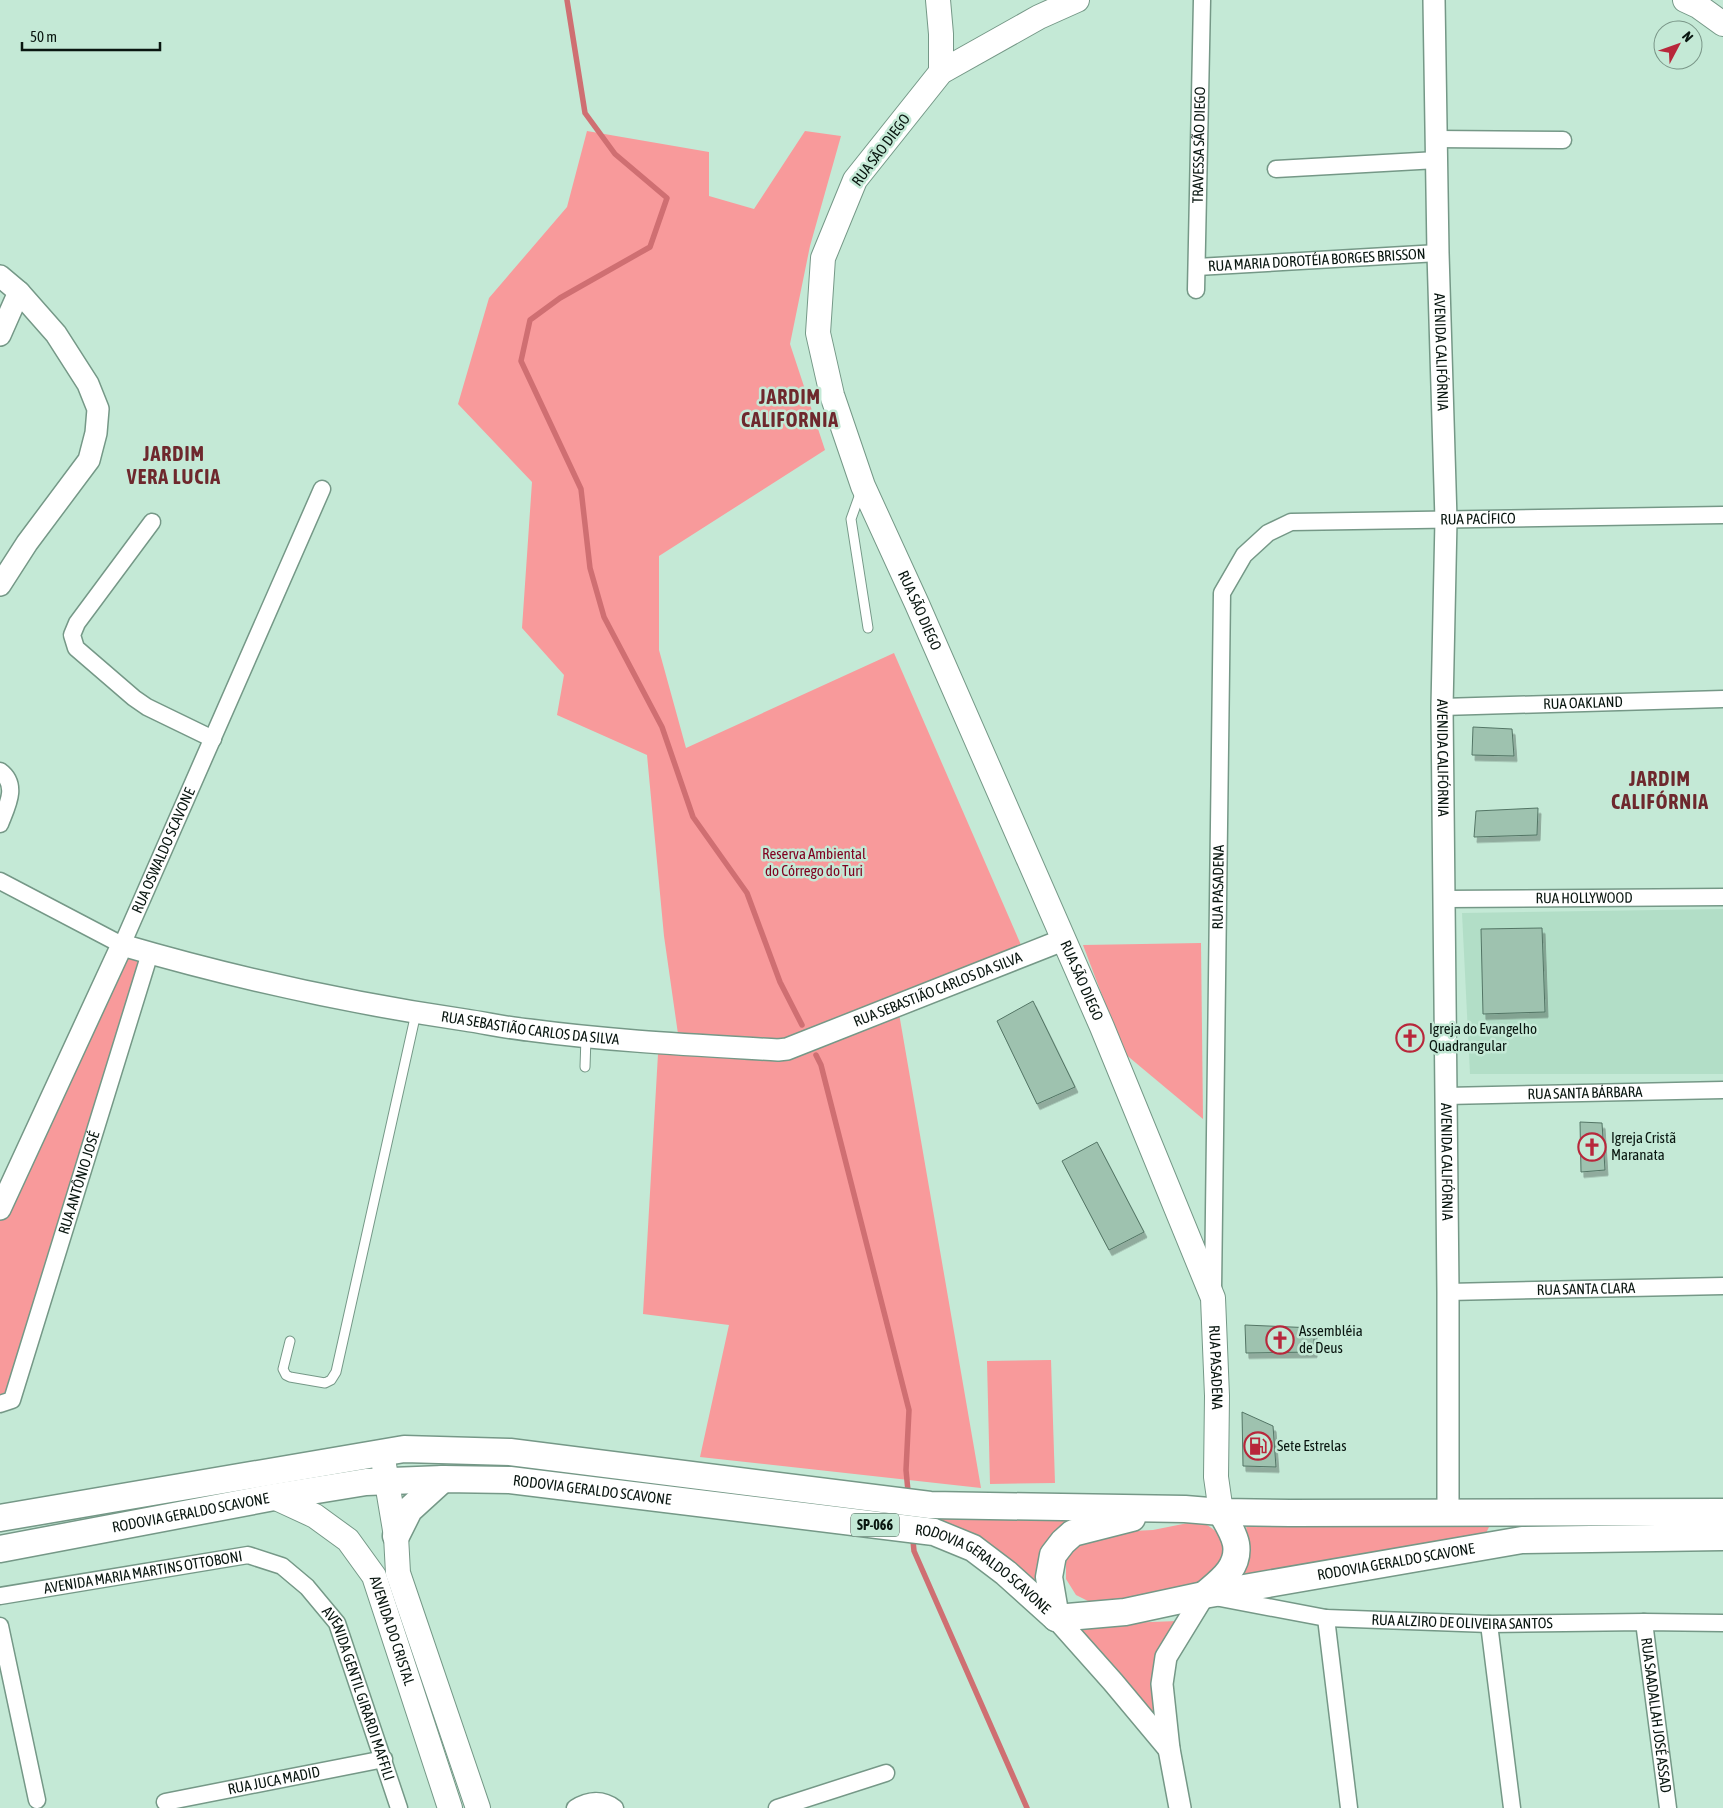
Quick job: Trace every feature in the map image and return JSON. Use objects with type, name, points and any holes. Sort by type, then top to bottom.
[{"type":"main road","points":[[938,0],[941,34],[941,72]]},
{"type":"main road","name":"RUA SÃO DIEGO","points":[[1077,0],[1043,8],[941,72],[855,180],[823,258],[818,333],[832,395],[863,486],[921,613],[1102,1027],[1213,1298]]},
{"type":"main road","points":[[1685,0],[1698,6],[1723,24]]},
{"type":"main road","name":"RUA PASADENA","points":[[1213,1298],[1217,1396],[1216,1477],[1221,1512]]},
{"type":"main road","name":"RODOVIA GERALDO SCAVONE","points":[[0,1518],[404,1449],[510,1452],[930,1505],[1184,1509],[1221,1512],[1448,1514],[1723,1512]]},
{"type":"main road","name":"AVENIDA DO CRISTAL","points":[[382,1453],[396,1536],[398,1573],[478,1808]]},
{"type":"main road","points":[[396,1536],[409,1510],[443,1479]]},
{"type":"main road","name":"RODOVIA GERALDO SCAVONE","points":[[0,1549],[274,1497],[366,1482],[443,1479],[510,1480],[934,1532],[973,1548],[1006,1573],[1056,1618],[1125,1612],[1204,1595],[1522,1540],[1723,1536]]},
{"type":"main road","name":"AVENIDA DO CRISTAL","points":[[274,1497],[315,1516],[348,1540],[374,1576],[450,1808]]},
{"type":"main road","points":[[1056,1618],[1049,1577],[1053,1555],[1073,1533],[1119,1521],[1184,1509]]},
{"type":"main road","points":[[1204,1595],[1228,1574],[1235,1560],[1236,1544],[1221,1512]]},
{"type":"street","name":"TRAVESSA SÃO DIEGO","points":[[1196,290],[1202,0]]},
{"type":"street","name":"AVENIDA CALIFÓRNIA","points":[[1434,0],[1438,252],[1446,520],[1442,707],[1448,1292],[1448,1514]]},
{"type":"street","points":[[1276,169],[1436,149],[1563,140]]},
{"type":"street","name":"RUA MARIA DOROTÉIA BORGES BRISSON","points":[[1197,267],[1438,252]]},
{"type":"street","points":[[0,276],[19,292],[56,334],[88,384],[98,409],[96,433],[89,460],[27,543],[0,585]]},
{"type":"street","points":[[0,335],[19,292]]},
{"type":"street","name":"RUA OSWALDO SCAVONE","points":[[0,1209],[122,945],[322,490]]},
{"type":"street","name":"RUA PACÍFICO","points":[[1244,555],[1268,533],[1291,522],[1723,515]]},
{"type":"street","points":[[152,522],[77,623],[72,635],[76,648],[134,698],[147,707],[213,739]]},
{"type":"street","name":"RUA PASADENA","points":[[1213,1298],[1222,593],[1244,555]]},
{"type":"street","name":"RUA OAKLAND","points":[[1442,707],[1723,699]]},
{"type":"street","points":[[0,771],[8,777],[11,788],[8,803],[0,824]]},
{"type":"street","name":"RUA SEBASTIÃO CARLOS DA SILVA","points":[[0,881],[122,945],[251,980],[376,1007],[527,1030],[650,1043],[788,1049],[1063,940]]},
{"type":"street","name":"RUA HOLLYWOOD","points":[[1444,899],[1723,897]]},
{"type":"street","name":"RUA ANTÔNIO JOSÉ","points":[[0,1404],[12,1400],[150,953]]},
{"type":"street","name":"RUA SANTA BÁRBARA","points":[[1446,1096],[1723,1090]]},
{"type":"street","points":[[1184,1227],[1198,1231],[1214,1224]]},
{"type":"street","name":"RUA SANTA CLARA","points":[[1448,1292],[1723,1286]]},
{"type":"street","name":"AVENIDA MARIA MARTINS OTTOBONI","points":[[0,1596],[248,1555],[282,1566],[307,1587]]},
{"type":"street","name":"AVENIDA GENTIL GIRARDI MAFFILI","points":[[307,1587],[337,1623],[399,1808]]},
{"type":"street","points":[[1180,1808],[1169,1749],[1162,1684],[1166,1657],[1204,1595]]},
{"type":"street","name":"RUA ALZIRO DE OLIVEIRA SANTOS","points":[[1204,1595],[1326,1618],[1489,1624],[1723,1623]]},
{"type":"street","points":[[1056,1618],[1169,1749]]},
{"type":"street","points":[[1326,1618],[1349,1808]]},
{"type":"street","name":"RUA SAADALLAH JOSÉ ASSAD","points":[[1644,1622],[1668,1808]]},
{"type":"street","points":[[1489,1624],[1512,1808]]},
{"type":"street","points":[[0,1626],[38,1800]]},
{"type":"street","name":"RUA JUCA MADID","points":[[165,1802],[384,1759]]},
{"type":"street","points":[[777,1808],[886,1773]]},
{"type":"street","points":[[575,1808],[584,1803],[594,1801],[604,1802],[615,1808]]},
{"type":"lane","points":[[863,486],[850,518],[868,628]]},
{"type":"lane","points":[[290,1341],[283,1369],[286,1375],[325,1383],[331,1380],[336,1372],[416,1013]]},
{"type":"lane","points":[[585,1067],[586,1036]]},
{"type":"shaded area","points":[[1723,909],[1723,1074],[1470,1074],[1462,913]]},
{"type":"green space","name":"Reserva Ambiental do Córrego do Turi","points":[[587,131],[709,152],[709,196],[754,209],[805,131],[841,136],[810,246],[790,344],[825,450],[659,556],[659,650],[686,748],[894,653],[1021,945],[896,996],[981,1488],[700,1457],[729,1325],[643,1314],[658,1054],[678,1034],[664,936],[647,755],[557,715],[564,675],[522,628],[532,482],[458,404],[489,298],[567,207]]},
{"type":"green space","points":[[1201,943],[1203,1119],[1124,1053],[1083,945]]},
{"type":"green space","points":[[122,945],[150,953],[12,1400],[0,1404],[0,1209]]},
{"type":"green space","points":[[1051,1360],[1055,1483],[990,1484],[987,1361]]},
{"type":"green space","points":[[906,1515],[1070,1519],[1048,1539],[1037,1564],[1035,1584],[929,1520]]},
{"type":"green space","points":[[1198,1521],[1213,1529],[1224,1542],[1224,1553],[1211,1579],[1169,1591],[1092,1603],[1076,1595],[1066,1579],[1066,1562],[1073,1546],[1114,1532],[1153,1530]]},
{"type":"green space","points":[[1246,1524],[1489,1527],[1486,1533],[1241,1577],[1248,1548]]},
{"type":"green space","points":[[1177,1621],[1153,1689],[1156,1721],[1076,1625]]},
{"type":"building","points":[[1473,727],[1512,729],[1514,756],[1472,755]]},
{"type":"building","points":[[1538,808],[1537,835],[1474,837],[1476,811]]},
{"type":"building","points":[[1542,928],[1545,1012],[1483,1014],[1481,929]]},
{"type":"building","points":[[1033,1001],[1075,1087],[1037,1104],[997,1021]]},
{"type":"building","name":"Igreja Cristã Maranata","points":[[1580,1122],[1602,1123],[1605,1170],[1581,1172]]},
{"type":"building","points":[[1097,1142],[1144,1232],[1109,1250],[1062,1161]]},
{"type":"building","name":"Assembléia de Deus","points":[[1245,1325],[1314,1328],[1314,1352],[1246,1353]]},
{"type":"building","name":"Sete Estrelas","points":[[1242,1412],[1273,1426],[1276,1467],[1243,1466]]},
{"type":"waterway","points":[[567,0],[585,113],[615,154],[667,198],[650,247],[560,298],[530,320],[521,361],[581,489],[590,568],[604,617],[662,727],[693,817],[747,893],[780,982],[802,1025]]},
{"type":"waterway","points":[[816,1055],[821,1065],[909,1410],[906,1470],[908,1491]]},
{"type":"waterway","points":[[913,1541],[914,1551],[1027,1808]]},
{"type":"place","name":"Igreja do Evangelho Quadrangular","points":[[1410,1038]]},
{"type":"place","name":"Igreja Cristã Maranata","points":[[1592,1147]]},
{"type":"place","name":"Assembléia de Deus","points":[[1280,1340]]},
{"type":"place","name":"Sete Estrelas","points":[[1258,1446]]},
{"type":"district","name":"JARDIM CALIFORNIA","points":[[790,408]]},
{"type":"district","name":"JARDIM VERA LUCIA","points":[[174,466]]},
{"type":"district","name":"JARDIM CALIFÓRNIA","points":[[1660,790]]}]
